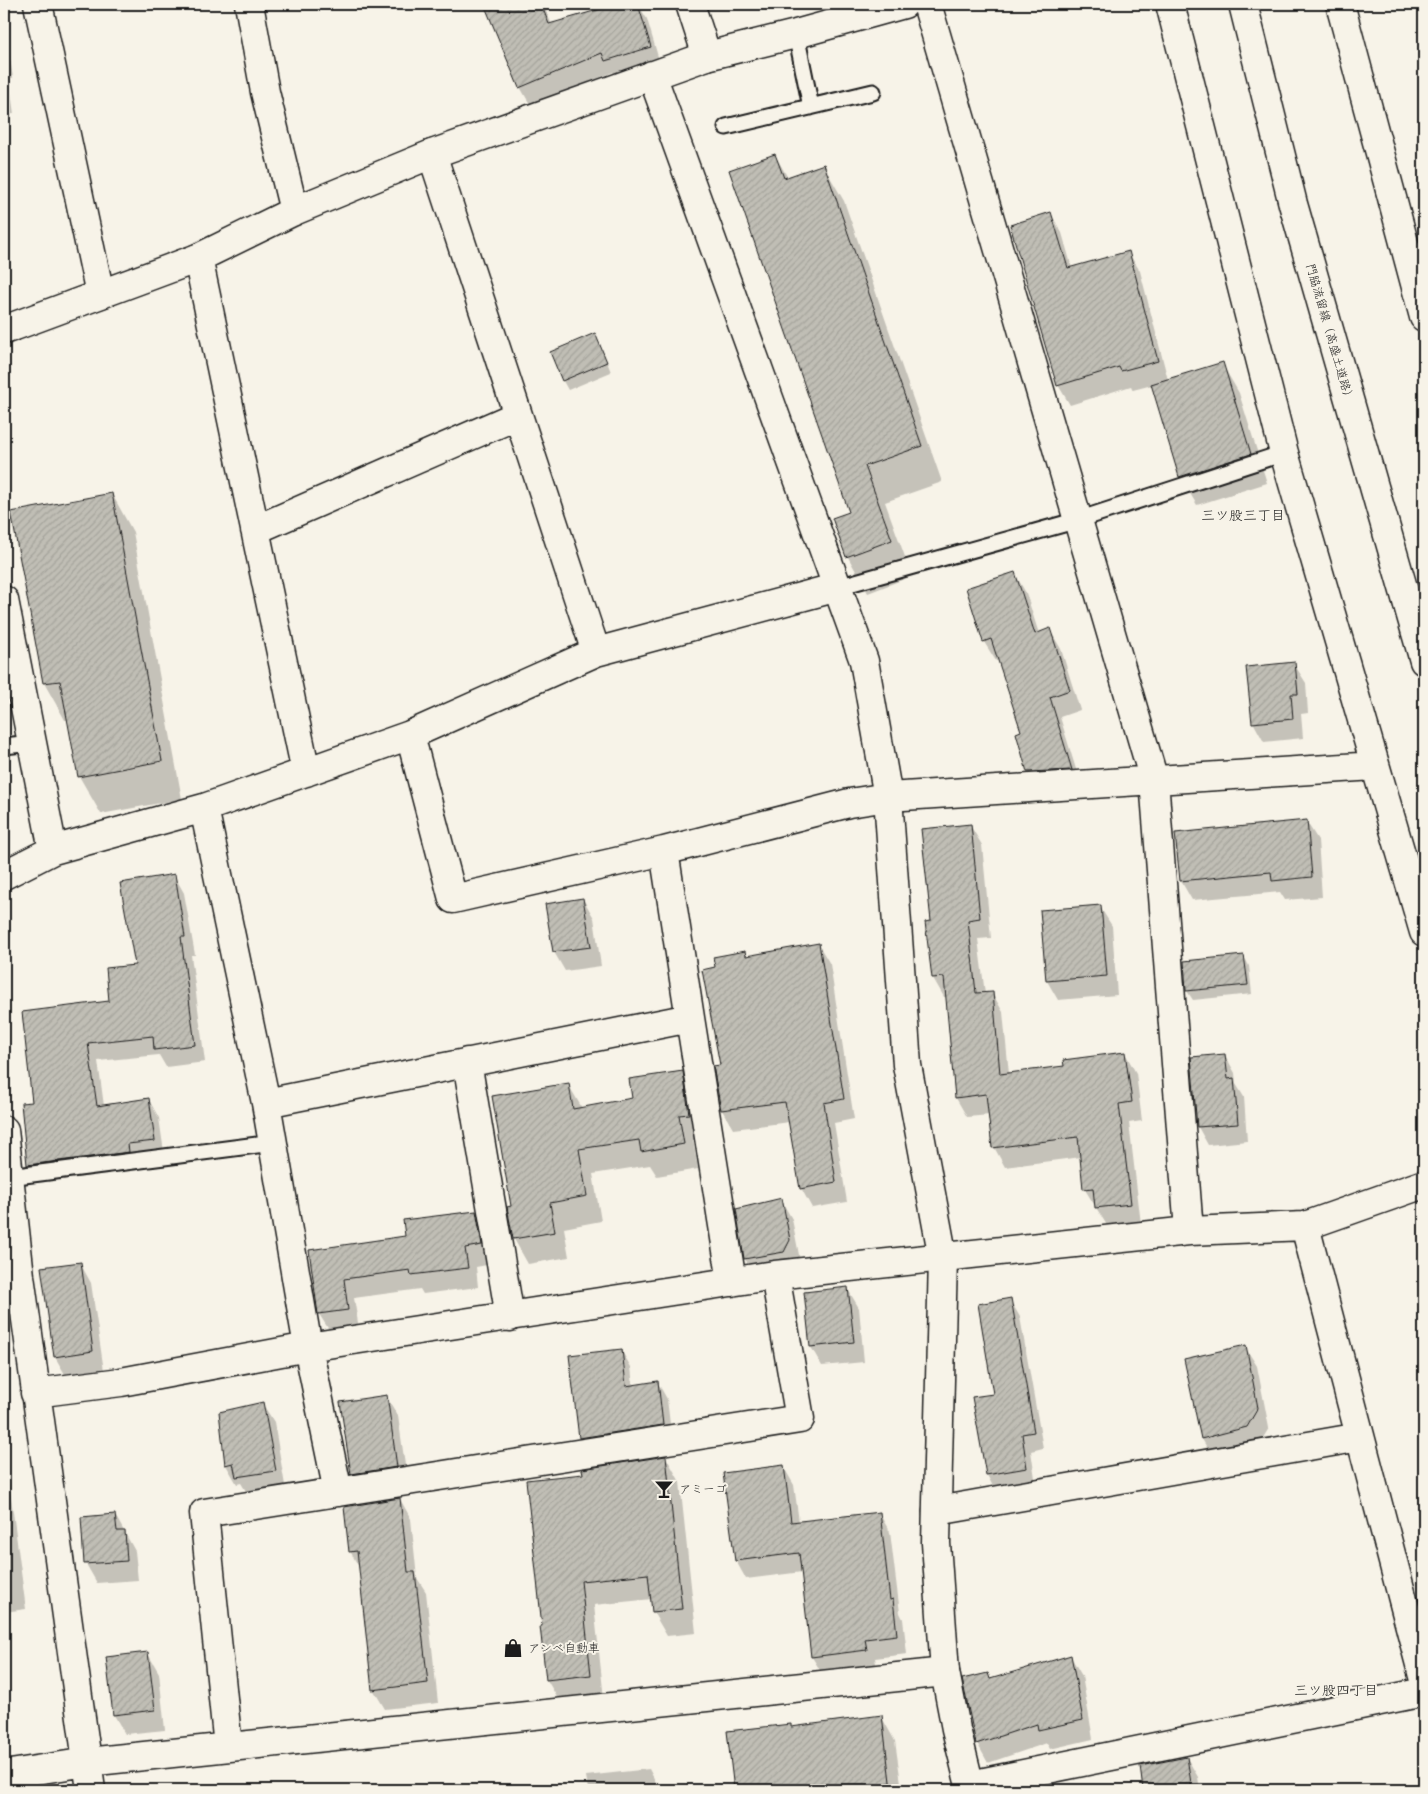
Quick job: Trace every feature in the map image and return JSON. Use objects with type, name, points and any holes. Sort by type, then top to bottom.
[{"type":"street","points":[[38,4],[100,294]]},
{"type":"street","points":[[249,4],[265,92],[294,211]]},
{"type":"street","points":[[690,4],[707,56]]},
{"type":"street","points":[[4,330],[198,258],[294,211],[432,154],[707,56],[904,4]]},
{"type":"street","points":[[927,4],[1154,780],[1190,1231]]},
{"type":"street","points":[[1170,4],[1284,453],[1424,932]]},
{"type":"street","name":"門脇流留線（高盛土道路）","points":[[1243,4],[1293,204],[1424,661]]},
{"type":"street","points":[[1340,4],[1424,317]]},
{"type":"street","points":[[652,75],[864,660],[888,797],[908,1065],[943,1258],[936,1543],[945,1672],[956,1729],[971,1788],[1424,1692]]},
{"type":"street","points":[[432,154],[596,652]]},
{"type":"street","points":[[198,258],[306,772]]},
{"type":"street","points":[[255,530],[518,415]]},
{"type":"street","points":[[4,876],[52,850],[204,808],[410,735],[596,652],[838,587]]},
{"type":"street","points":[[4,600],[52,850]]},
{"type":"street","points":[[410,735],[453,899],[664,851],[849,803],[888,797],[1375,766]]},
{"type":"street","points":[[204,808],[266,1103],[308,1347],[338,1492]]},
{"type":"street","points":[[664,851],[732,1282]]},
{"type":"street","points":[[266,1103],[690,1018]]},
{"type":"street","points":[[466,1062],[510,1317]]},
{"type":"street","points":[[4,1130],[9,1177],[12,1277],[35,1394],[90,1790]]},
{"type":"street","points":[[35,1394],[121,1382],[308,1347],[775,1275],[1190,1231],[1305,1226],[1424,1184]]},
{"type":"street","points":[[1305,1226],[1424,1680]]},
{"type":"street","points":[[228,1747],[204,1513],[800,1419],[775,1275]]},
{"type":"street","points":[[937,1511],[1360,1437]]},
{"type":"street","points":[[4,1775],[87,1762],[945,1672]]},
{"type":"lane","points":[[796,34],[811,107]]},
{"type":"lane","points":[[726,127],[873,92]]},
{"type":"lane","points":[[838,587],[1078,520],[1284,453]]},
{"type":"lane","points":[[4,746],[32,743]]},
{"type":"lane","points":[[9,1177],[273,1143]]},
{"type":"building","points":[[484,4],[541,4],[549,24],[618,4],[638,4],[651,47],[605,61],[602,53],[519,88]]},
{"type":"building","points":[[775,154],[784,178],[824,164],[922,446],[865,466],[892,540],[846,557],[832,518],[849,512],[729,170]]},
{"type":"building","points":[[1051,212],[1068,268],[1129,251],[1158,361],[1121,371],[1119,367],[1057,386],[1010,225]]},
{"type":"building","points":[[595,333],[607,362],[562,381],[550,352]]},
{"type":"building","points":[[1223,362],[1251,454],[1179,477],[1151,384]]},
{"type":"building","points":[[112,493],[162,761],[78,777],[60,681],[43,683],[11,512]]},
{"type":"building","points":[[1015,572],[1035,634],[1050,628],[1070,690],[1050,697],[1072,770],[1027,772],[1016,733],[1021,731],[991,639],[983,642],[966,588]]},
{"type":"building","points":[[1295,662],[1298,694],[1291,694],[1293,719],[1252,723],[1246,667]]},
{"type":"building","points":[[1307,820],[1312,877],[1272,881],[1271,872],[1180,881],[1175,833]]},
{"type":"building","points":[[971,824],[980,918],[968,920],[976,993],[993,992],[1000,1074],[1064,1066],[1063,1060],[1125,1052],[1132,1102],[1119,1104],[1131,1204],[1095,1208],[1093,1188],[1083,1189],[1078,1137],[992,1148],[986,1094],[955,1098],[944,977],[932,978],[925,922],[931,921],[921,829]]},
{"type":"building","points":[[175,874],[185,937],[181,937],[195,1045],[154,1050],[153,1036],[88,1043],[97,1106],[149,1098],[155,1141],[128,1144],[129,1152],[27,1165],[21,1103],[32,1102],[22,1012],[109,1001],[106,968],[135,965],[120,883]]},
{"type":"building","points":[[583,898],[591,947],[553,952],[545,904]]},
{"type":"building","points":[[1101,905],[1107,976],[1046,981],[1040,910]]},
{"type":"building","points":[[819,943],[844,1099],[824,1103],[836,1182],[800,1189],[785,1102],[721,1110],[713,1066],[720,1065],[702,970],[715,967],[713,957],[745,951],[746,956]]},
{"type":"building","points":[[1244,955],[1248,985],[1186,991],[1184,961]]},
{"type":"building","points":[[1225,1054],[1228,1079],[1234,1078],[1238,1124],[1197,1127],[1191,1057]]},
{"type":"building","points":[[683,1071],[689,1114],[679,1115],[684,1144],[641,1152],[639,1140],[579,1149],[587,1196],[550,1203],[555,1232],[513,1239],[507,1207],[511,1206],[492,1096],[569,1083],[573,1109],[632,1098],[629,1079]]},
{"type":"building","points":[[782,1198],[790,1240],[784,1252],[744,1259],[736,1209]]},
{"type":"building","points":[[476,1211],[482,1245],[465,1248],[468,1268],[411,1275],[410,1270],[344,1279],[348,1310],[318,1314],[309,1250],[405,1236],[403,1220]]},
{"type":"building","points":[[81,1262],[93,1351],[54,1357],[41,1267]]},
{"type":"building","points":[[848,1287],[854,1342],[810,1347],[804,1292]]},
{"type":"building","points":[[1011,1298],[1034,1432],[1022,1434],[1027,1468],[986,1475],[972,1397],[993,1394],[978,1304]]},
{"type":"building","points":[[1246,1345],[1258,1408],[1247,1427],[1201,1439],[1184,1359]]},
{"type":"building","points":[[622,1349],[626,1386],[658,1381],[663,1425],[579,1438],[569,1355]]},
{"type":"building","points":[[387,1395],[397,1467],[351,1474],[340,1402]]},
{"type":"building","points":[[263,1402],[276,1471],[236,1477],[233,1463],[225,1465],[219,1412]]},
{"type":"building","points":[[666,1456],[682,1609],[652,1612],[648,1574],[581,1581],[591,1675],[546,1680],[526,1480],[583,1474],[582,1469]]},
{"type":"building","points":[[784,1465],[791,1522],[880,1512],[890,1600],[893,1599],[897,1635],[865,1639],[867,1650],[811,1657],[799,1553],[735,1561],[723,1473]]},
{"type":"building","points":[[400,1498],[408,1572],[415,1572],[428,1683],[372,1690],[357,1551],[349,1552],[344,1507]]},
{"type":"building","points":[[115,1514],[117,1531],[125,1531],[127,1561],[84,1564],[81,1517]]},
{"type":"building","points":[[148,1652],[155,1710],[113,1715],[106,1657]]},
{"type":"building","points":[[1071,1655],[1083,1720],[1038,1730],[1037,1724],[976,1744],[962,1679],[988,1673],[990,1679]]},
{"type":"building","points":[[882,1715],[891,1790],[734,1790],[727,1731],[791,1724],[791,1727]]},
{"type":"building","points":[[1187,1757],[1192,1790],[1143,1790],[1140,1766]]},
{"type":"place","name":"アミーゴ","points":[[664,1489]]},
{"type":"place","name":"アンベ自動車","points":[[513,1648]]},
{"type":"district","name":"三ツ股三丁目","points":[[1243,515]]},
{"type":"district","name":"三ツ股四丁目","points":[[1336,1690]]}]
